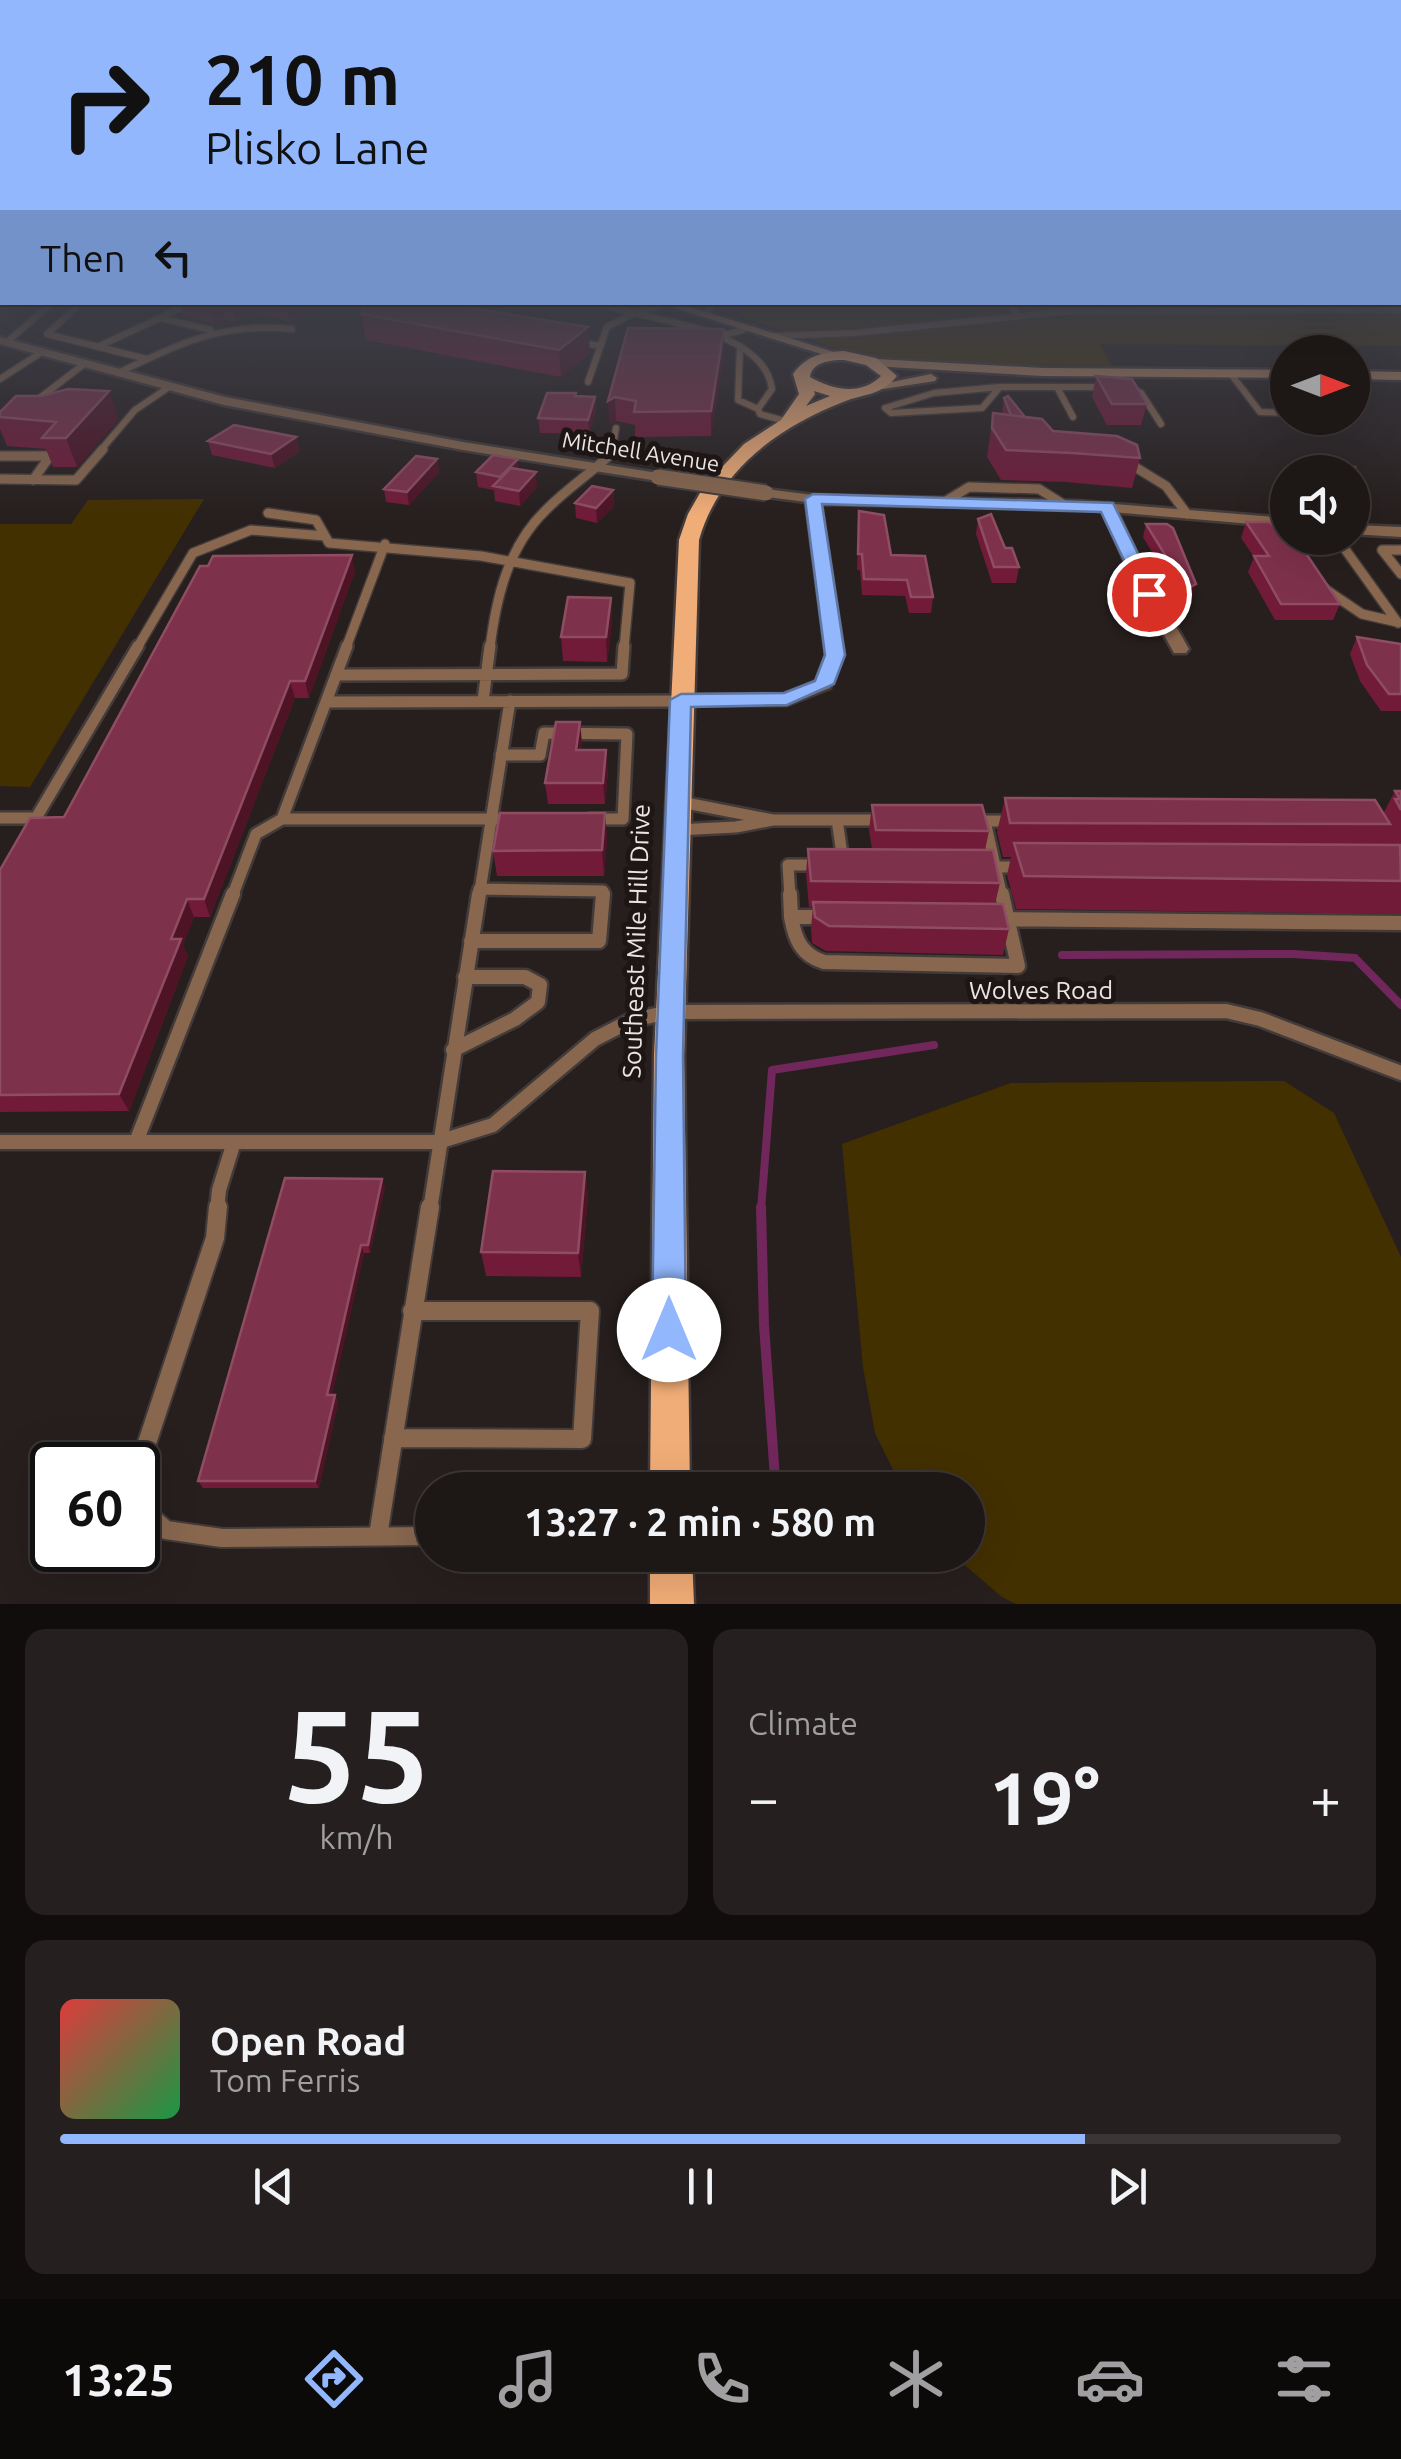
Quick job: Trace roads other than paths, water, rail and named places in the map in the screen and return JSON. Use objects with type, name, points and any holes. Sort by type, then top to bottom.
[{"type":"main road","points":[[802,369],[802,374],[821,389],[851,393]]},
{"type":"main road","points":[[802,374],[806,369]]},
{"type":"main road","points":[[882,369],[889,376],[884,385]]},
{"type":"main road","points":[[985,369],[1270,374]]},
{"type":"main road","points":[[884,385],[916,379],[1043,372]]},
{"type":"main road","name":"Southeast Mile Hill Drive","points":[[670,1472],[670,1012],[681,700],[692,524],[720,478],[782,426],[808,394],[802,374]]},
{"type":"main road","points":[[1370,375],[1401,376]]},
{"type":"main road","name":"Southeast Mile Hill Drive","points":[[782,426],[851,393],[884,385]]},
{"type":"main road","points":[[671,1572],[672,1604]]},
{"type":"street","name":"Mitchell Avenue","points":[[106,369],[224,401],[463,446],[766,493],[813,499],[1063,504],[1270,521]]},
{"type":"street","points":[[681,700],[787,699],[824,684],[835,655],[813,499]]},
{"type":"street","points":[[1108,507],[1139,576],[1180,648]]},
{"type":"street","points":[[1370,530],[1401,532]]},
{"type":"lane","points":[[38,414],[20,414],[78,369]]},
{"type":"lane","points":[[120,372],[127,369]]},
{"type":"lane","points":[[588,382],[593,369]]},
{"type":"lane","points":[[739,369],[738,400],[782,426]]},
{"type":"lane","points":[[758,409],[766,402],[771,385],[766,369]]},
{"type":"lane","points":[[1116,372],[1125,387]]},
{"type":"lane","points":[[1231,374],[1260,412],[1270,412]]},
{"type":"lane","points":[[0,479],[76,480],[135,410],[168,386]]},
{"type":"lane","points":[[1000,387],[982,408],[891,413],[884,408],[942,394],[1000,387],[1125,387],[1140,392],[1161,424]]},
{"type":"lane","points":[[1058,387],[1073,417]]},
{"type":"lane","points":[[483,700],[511,558],[526,532],[546,510],[611,454],[616,428]]},
{"type":"lane","points":[[0,456],[50,456],[33,480]]},
{"type":"lane","points":[[1122,460],[1166,486],[1187,514]]},
{"type":"lane","points":[[268,513],[316,520],[329,543],[385,544],[511,558],[630,583],[622,674],[336,676]]},
{"type":"lane","points":[[0,818],[36,818],[193,553],[251,530],[324,536]]},
{"type":"lane","points":[[1370,539],[1401,574]]},
{"type":"lane","points":[[282,820],[385,544]]},
{"type":"lane","points":[[1382,550],[1401,550]]},
{"type":"lane","points":[[1299,555],[1303,561]]},
{"type":"lane","points":[[1348,555],[1399,624]]},
{"type":"lane","points":[[1322,585],[1333,597],[1362,614],[1399,624]]},
{"type":"lane","points":[[378,1536],[510,700]]},
{"type":"lane","points":[[326,702],[681,700]]},
{"type":"lane","points":[[501,755],[540,755],[544,733],[627,734],[622,819],[585,819]]},
{"type":"lane","points":[[677,802],[772,820]]},
{"type":"lane","points":[[136,1142],[256,834],[282,820],[510,819]]},
{"type":"lane","points":[[676,830],[772,820],[907,820]]},
{"type":"lane","points":[[838,820],[844,866]]},
{"type":"lane","points":[[965,821],[1024,821]]},
{"type":"lane","points":[[862,866],[788,864],[791,917],[798,944],[812,960],[1018,966],[985,821]]},
{"type":"lane","points":[[977,867],[1036,867]]},
{"type":"lane","points":[[471,940],[599,940],[603,891],[479,889]]},
{"type":"lane","points":[[791,917],[830,917]]},
{"type":"lane","points":[[968,919],[1401,923]]},
{"type":"lane","points":[[452,1050],[515,1019],[538,1002],[540,985],[525,977],[464,977]]},
{"type":"lane","name":"Wolves Road","points":[[0,1142],[438,1142],[494,1125],[595,1039],[632,1020],[670,1012],[1226,1012],[1260,1019],[1401,1073]]},
{"type":"lane","points":[[234,1142],[219,1190],[215,1238],[142,1458],[140,1508],[166,1530],[222,1538],[415,1536]]},
{"type":"lane","points":[[392,1438],[582,1440],[590,1310],[412,1310]]},
{"type":"waterway","points":[[1062,955],[1293,954],[1355,958],[1401,1005]]},
{"type":"waterway","points":[[761,1209],[772,1070],[934,1045]]},
{"type":"waterway","points":[[761,1209],[764,1325],[775,1472]]}]
